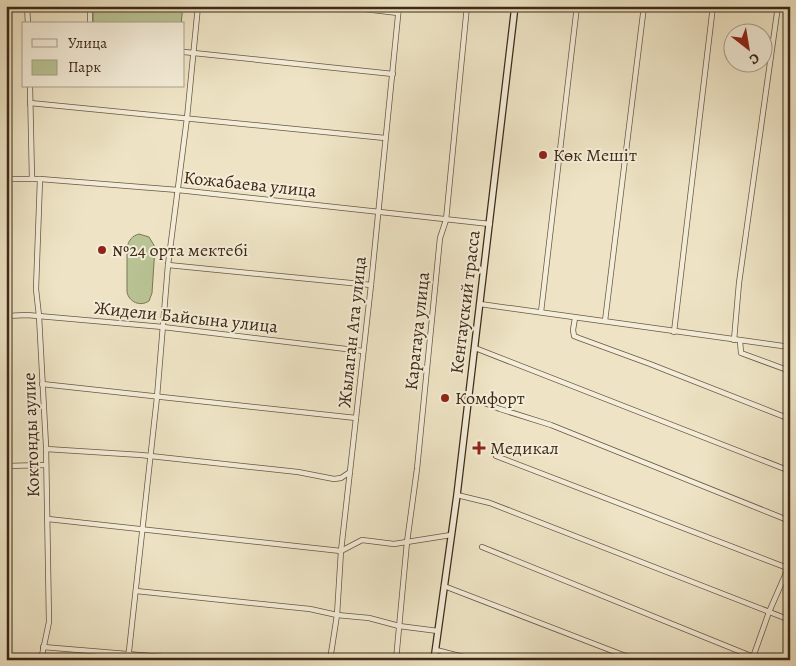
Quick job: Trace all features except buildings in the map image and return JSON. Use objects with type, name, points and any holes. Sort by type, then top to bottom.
[{"type":"main road","name":"Кентауский трасса","points":[[434,660],[457,495],[515,6]]},
{"type":"street","points":[[27,6],[28,22]]},
{"type":"street","points":[[90,6],[90,22]]},
{"type":"street","points":[[128,657],[157,396],[168,265],[187,118],[198,6]]},
{"type":"street","points":[[339,6],[398,13]]},
{"type":"street","name":"Жылаган Ата улица","points":[[330,660],[337,615],[341,550],[371,285],[399,6]]},
{"type":"street","name":"Каратауа улица","points":[[396,660],[440,238],[446,220],[467,6]]},
{"type":"street","points":[[541,312],[577,6]]},
{"type":"street","points":[[605,321],[644,6]]},
{"type":"street","points":[[674,332],[713,6]]},
{"type":"street","points":[[734,340],[739,283],[778,6]]},
{"type":"street","points":[[185,52],[393,74]]},
{"type":"street","points":[[30,88],[32,179]]},
{"type":"street","points":[[30,102],[385,138]]},
{"type":"street","name":"Кожабаева улица","points":[[6,179],[40,179],[178,190],[490,224]]},
{"type":"street","name":"Коктонды аулие","points":[[40,179],[36,289],[46,449],[49,622],[41,660]]},
{"type":"street","points":[[168,265],[371,285]]},
{"type":"street","points":[[480,304],[790,347]]},
{"type":"street","name":"Жидели Байсына улица","points":[[6,316],[39,316],[163,327],[363,351]]},
{"type":"street","points":[[575,318],[572,330],[574,336],[790,419]]},
{"type":"street","points":[[740,341],[741,352],[790,371]]},
{"type":"street","points":[[475,348],[790,471]]},
{"type":"street","points":[[42,384],[356,418]]},
{"type":"street","points":[[469,397],[551,425],[790,521]]},
{"type":"street","points":[[46,449],[150,456],[298,472],[334,479],[341,478],[350,472]]},
{"type":"street","points":[[496,456],[789,567],[769,612],[753,658]]},
{"type":"street","points":[[6,466],[46,465]]},
{"type":"street","points":[[457,495],[490,503],[790,620]]},
{"type":"street","points":[[48,519],[341,550],[362,540],[394,544],[451,535]]},
{"type":"street","points":[[482,547],[761,660]]},
{"type":"street","points":[[444,586],[636,660]]},
{"type":"street","points":[[136,591],[310,609],[337,615],[369,618],[400,626],[438,632]]},
{"type":"street","points":[[43,647],[128,657],[199,660]]},
{"type":"street","points":[[436,650],[475,660]]},
{"type":"green space","points":[[93,6],[183,6],[181,22],[93,22]]},
{"type":"green space","points":[[139,234],[149,237],[155,247],[152,293],[149,301],[142,304],[132,301],[127,292],[127,247],[131,239]]},
{"type":"place","name":"Көк Мешіт","points":[[543,155]]},
{"type":"place","name":"№24 орта мектебі","points":[[102,250]]},
{"type":"place","name":"Комфорт","points":[[445,398]]},
{"type":"place","name":"Медикал","points":[[479,448]]}]
